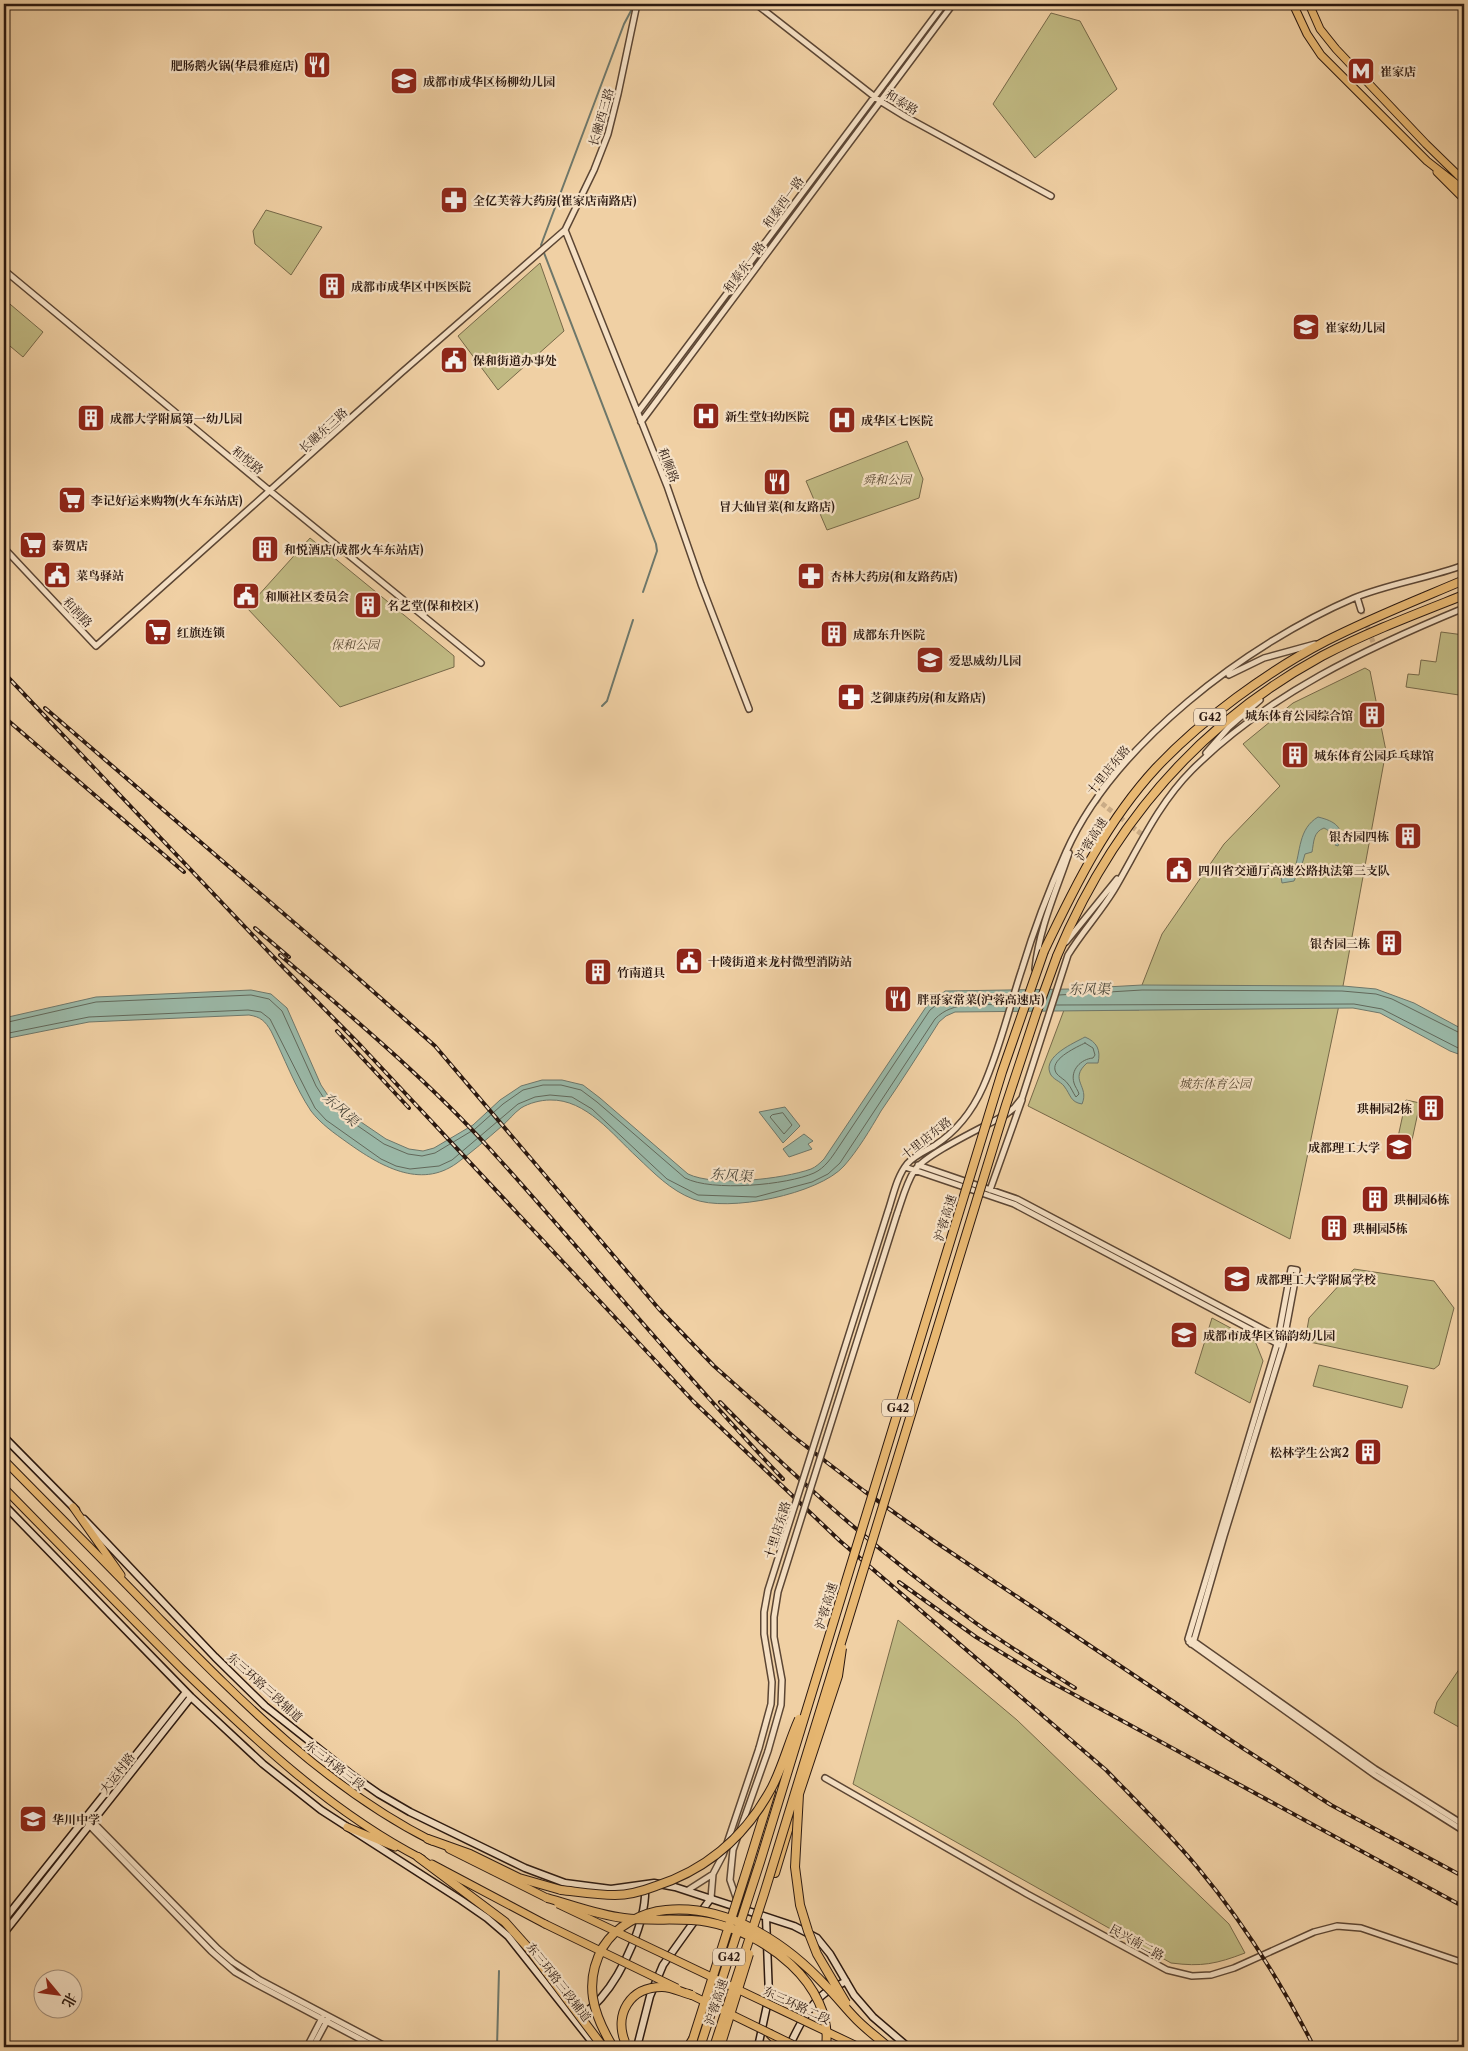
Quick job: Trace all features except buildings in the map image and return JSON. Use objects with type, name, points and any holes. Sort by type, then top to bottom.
[{"type":"highway","name":"沪蓉高速","points":[[700,2047],[1002,1072],[1034,983],[1041,949],[1096,850],[1124,808],[1156,768],[1205,722],[1284,665],[1325,641],[1385,613],[1464,580]]},
{"type":"highway","name":"沪蓉高速","points":[[714,2047],[764,1894],[848,1615],[1006,1105],[1059,952],[1079,909],[1108,857],[1135,817],[1164,781],[1204,738],[1234,713],[1296,671],[1359,638],[1464,595]]},
{"type":"highway","points":[[720,2047],[838,1676],[848,1615]]},
{"type":"highway","points":[[688,2047],[693,2039],[773,1786],[789,1740],[813,1686]]},
{"type":"highway","points":[[428,1839],[470,1854],[519,1878],[562,1890],[617,1895],[641,1891],[680,1878],[709,1861],[747,1825],[773,1786]]},
{"type":"highway","points":[[799,1794],[795,1866],[800,1905],[817,1954],[856,2020]]},
{"type":"highway","points":[[418,1857],[504,1922],[530,1950],[603,2047]]},
{"type":"highway","points":[[547,1898],[624,1918],[689,1920],[724,1925],[750,1937],[788,1962],[804,1979],[821,2006],[826,2027],[826,2047]]},
{"type":"highway","points":[[613,2047],[598,2022],[593,2004],[593,1973],[597,1960],[614,1934],[643,1914],[658,1910],[676,1909],[717,1915],[748,1927],[770,1939],[803,1964],[826,1985],[856,2020],[888,2047]]},
{"type":"highway","points":[[629,2047],[621,2032],[621,2021],[624,2009],[640,1992],[664,1987],[692,1996]]},
{"type":"highway","points":[[770,2034],[783,2047]]},
{"type":"main road","points":[[1292,4],[1306,34],[1321,55],[1464,199]]},
{"type":"main road","points":[[1309,4],[1320,29],[1426,144],[1461,178],[1464,190]]},
{"type":"main road","points":[[1426,161],[1461,178]]},
{"type":"main road","name":"东三环路三段辅道","points":[[4,1437],[215,1657],[265,1706],[379,1794],[410,1812],[525,1868],[566,1883],[611,1889],[654,1883],[688,1890],[794,1926],[816,1938],[830,1954],[854,1995],[873,2017],[908,2047]]},
{"type":"main road","name":"东三环路三段","points":[[4,1460],[239,1699],[283,1738],[354,1794],[428,1839],[726,1984]]},
{"type":"main road","points":[[4,1488],[136,1623],[271,1754],[353,1816],[418,1857],[545,1924],[798,2047]]},
{"type":"main road","name":"东三环路三段辅道","points":[[4,1505],[189,1694],[263,1764],[321,1810],[487,1918],[508,1936],[596,2047]]},
{"type":"main road","points":[[73,1507],[132,1590]]},
{"type":"main road","name":"大运村路","points":[[4,1920],[85,1818],[189,1694]]},
{"type":"main road","name":"大运村路","points":[[4,1933],[91,1824],[189,1694]]},
{"type":"main road","points":[[347,1827],[418,1857]]},
{"type":"main road","points":[[576,2022],[602,1997],[629,1952],[646,1899],[644,1883]]},
{"type":"main road","points":[[637,2047],[650,1996],[663,1965],[711,1898]]},
{"type":"main road","points":[[758,2047],[762,2038],[769,1996],[766,1917]]},
{"type":"main road","points":[[789,2047],[809,2012],[823,1994],[846,1981]]},
{"type":"main road","name":"东三环路二段","points":[[726,1984],[859,2047]]},
{"type":"street","name":"长融西三路","points":[[565,230],[594,170],[608,134],[637,4]]},
{"type":"street","name":"和泰路","points":[[756,4],[880,101],[1050,196]]},
{"type":"street","name":"和泰西一路","points":[[638,412],[944,4]]},
{"type":"street","points":[[880,101],[953,4]]},
{"type":"street","name":"和泰东一路","points":[[641,422],[880,101]]},
{"type":"street","name":"长融东三路","points":[[96,646],[565,230]]},
{"type":"street","name":"和顺路","points":[[565,230],[667,486],[701,584],[749,709]]},
{"type":"street","name":"和悦路","points":[[4,270],[270,491],[482,663]]},
{"type":"street","name":"和润路","points":[[4,548],[96,646]]},
{"type":"street","name":"十里店东路","points":[[711,1898],[714,1874],[723,1855],[759,1748],[771,1704],[772,1682],[764,1634],[764,1612],[768,1590],[888,1211],[904,1167],[950,1135],[975,1105],[1004,1032],[1042,909],[1080,822],[1106,785],[1162,726],[1213,683],[1285,633],[1357,597],[1436,575],[1464,565]]},
{"type":"street","points":[[1357,597],[1361,610]]},
{"type":"street","name":"十里店东路","points":[[739,1908],[730,1880],[733,1850],[768,1751],[781,1704],[782,1680],[774,1636],[774,1617],[778,1592],[897,1214],[914,1170],[931,1156],[1005,1115],[1018,1103],[1025,1091],[1068,955],[1079,936],[1113,892],[1163,804],[1191,771],[1262,711],[1316,678],[1373,645],[1464,608]]},
{"type":"street","points":[[1213,683],[1264,658],[1325,641]]},
{"type":"street","points":[[1191,771],[1229,727],[1296,671]]},
{"type":"street","points":[[1041,949],[1044,920],[1080,822]]},
{"type":"street","points":[[1059,952],[1132,859]]},
{"type":"street","points":[[988,1196],[1025,1091]]},
{"type":"street","points":[[909,1162],[1017,1198],[1281,1342]]},
{"type":"street","points":[[904,1167],[1014,1204],[1281,1342]]},
{"type":"street","points":[[1191,1641],[1281,1342],[1298,1270],[1291,1269],[1281,1342]]},
{"type":"street","points":[[1191,1641],[1375,1769],[1464,1825]]},
{"type":"street","points":[[1191,1641],[1375,1775],[1464,1831]]},
{"type":"street","name":"民兴南二路","points":[[825,1778],[1027,1894],[1167,1970],[1192,1976],[1211,1975],[1234,1968],[1314,1932],[1337,1926],[1361,1928],[1464,1963]]},
{"type":"street","points":[[85,1818],[233,1962],[260,1980],[385,2046]]},
{"type":"street","points":[[91,1824],[211,1951],[235,1972],[321,2020],[375,2047]]},
{"type":"street","points":[[688,1890],[714,1874]]},
{"type":"street","points":[[307,2047],[321,2020],[327,2015]]},
{"type":"street","points":[[313,2047],[327,2015]]},
{"type":"green space","points":[[1051,13],[1080,21],[1117,89],[1035,158],[993,104]]},
{"type":"green space","points":[[266,210],[322,227],[291,275],[255,244],[253,231]]},
{"type":"green space","points":[[540,263],[564,331],[498,390],[458,336]]},
{"type":"green space","points":[[4,299],[43,332],[23,357],[4,341]]},
{"type":"green space","name":"舜和公园","points":[[907,441],[923,479],[919,498],[827,530],[806,481]]},
{"type":"green space","name":"保和公园","points":[[310,538],[454,656],[454,667],[340,707],[247,608]]},
{"type":"green space","points":[[1441,632],[1464,635],[1464,660],[1459,695],[1406,687],[1408,674],[1419,675],[1421,660],[1436,662]]},
{"type":"green space","name":"城东体育公园","points":[[1365,668],[1370,671],[1386,751],[1343,986],[1290,1239],[1028,1106],[1064,1010],[1139,1010],[1142,985],[1162,934],[1224,844],[1280,786],[1243,744],[1293,703]]},
{"type":"green space","points":[[1406,1100],[1420,1103],[1409,1154],[1395,1151]]},
{"type":"green space","points":[[1354,1269],[1434,1281],[1454,1308],[1439,1365],[1434,1369],[1305,1341],[1309,1318]]},
{"type":"green space","points":[[1212,1318],[1255,1341],[1263,1361],[1250,1403],[1195,1373]]},
{"type":"green space","points":[[1319,1365],[1408,1386],[1402,1408],[1313,1386]]},
{"type":"green space","points":[[898,1620],[1017,1720],[1229,1924],[1245,1953],[1209,1964],[1171,1963],[853,1784]]},
{"type":"green space","points":[[1464,1662],[1464,1730],[1434,1713],[1437,1702]]},
{"type":"water","points":[[1318,817],[1334,823],[1340,830],[1338,846],[1335,845],[1334,837],[1329,831],[1324,828],[1320,830],[1315,838],[1312,852],[1305,854],[1294,881],[1282,883],[1281,877],[1294,871],[1303,834]]},
{"type":"water","name":"东风渠","points":[[1142,985],[1343,986],[1376,989],[1414,1003],[1464,1030],[1464,1056],[1450,1051],[1380,1013],[1353,1008],[955,1012],[939,1022],[864,1140],[844,1166],[832,1176],[815,1185],[794,1192],[750,1202],[728,1204],[709,1203],[693,1199],[677,1191],[656,1175],[598,1120],[575,1105],[563,1101],[550,1100],[531,1103],[521,1108],[474,1150],[443,1171],[429,1174],[414,1174],[386,1166],[348,1143],[315,1116],[300,1092],[271,1031],[262,1020],[249,1015],[89,1022],[4,1039],[4,1018],[96,997],[251,990],[271,994],[287,1008],[321,1085],[333,1103],[386,1139],[409,1149],[423,1151],[434,1148],[473,1125],[500,1100],[521,1086],[542,1080],[562,1080],[583,1085],[688,1174],[700,1178],[731,1181],[799,1173],[813,1168],[821,1162],[926,1007],[945,991],[1070,989]]},
{"type":"water","points":[[1085,1037],[1093,1041],[1097,1047],[1099,1058],[1098,1063],[1087,1063],[1079,1074],[1084,1098],[1082,1104],[1073,1100],[1064,1086],[1052,1077],[1049,1067],[1051,1061],[1061,1051]]},
{"type":"water","points":[[785,1107],[800,1126],[783,1143],[759,1112]]},
{"type":"water","points":[[804,1134],[813,1141],[808,1144],[812,1149],[789,1157],[783,1149]]},
{"type":"waterway","points":[[640,7],[647,4]]},
{"type":"waterway","points":[[632,9],[624,24],[541,245],[656,544],[657,551],[643,592]]},
{"type":"waterway","points":[[602,706],[607,701],[633,620]]},
{"type":"waterway","points":[[497,2047],[499,1971]]},
{"type":"tunnel","points":[[1361,610],[1373,642]]},
{"type":"tunnel","points":[[1096,799],[1144,836]]},
{"type":"railway","points":[[4,673],[283,967],[361,1046],[694,1402],[840,1541],[1106,1770],[1176,1842],[1215,1889],[1246,1932],[1289,2000],[1314,2047]]},
{"type":"railway","points":[[45,708],[435,1046],[659,1309],[714,1366],[794,1437],[864,1491],[937,1543],[1241,1747],[1331,1805],[1464,1877]]},
{"type":"railway","points":[[4,717],[184,872]]},
{"type":"railway","points":[[255,928],[289,957]]},
{"type":"railway","points":[[280,955],[388,1048],[465,1122],[745,1439],[783,1479]]},
{"type":"railway","points":[[337,1031],[409,1108]]},
{"type":"railway","points":[[720,1402],[780,1461],[842,1517],[906,1570],[985,1630],[1075,1688]]},
{"type":"railway","points":[[899,1582],[976,1637],[1040,1676],[1464,1907]]},
{"type":"place","name":"肥肠鹅火锅(华晨雅庭店)","points":[[317,65]]},
{"type":"place","name":"崔家店","points":[[1361,71]]},
{"type":"place","name":"成都市成华区杨柳幼儿园","points":[[404,81]]},
{"type":"place","name":"全亿芙蓉大药房(崔家店南路店)","points":[[454,200]]},
{"type":"place","name":"成都市成华区中医医院","points":[[332,286]]},
{"type":"place","name":"崔家幼儿园","points":[[1306,327]]},
{"type":"place","name":"保和街道办事处","points":[[454,360]]},
{"type":"place","name":"新生堂妇幼医院","points":[[706,416]]},
{"type":"place","name":"成都大学附属第一幼儿园","points":[[91,418]]},
{"type":"place","name":"成华区七医院","points":[[842,420]]},
{"type":"place","name":"冒大仙冒菜(和友路店)","points":[[777,482]]},
{"type":"place","name":"李记好运来购物(火车东站店)","points":[[72,500]]},
{"type":"place","name":"泰贺店","points":[[33,545]]},
{"type":"place","name":"和悦酒店(成都火车东站店)","points":[[265,549]]},
{"type":"place","name":"菜鸟驿站","points":[[57,575]]},
{"type":"place","name":"杏林大药房(和友路药店)","points":[[811,576]]},
{"type":"place","name":"和顺社区委员会","points":[[246,596]]},
{"type":"place","name":"名艺堂(保和校区)","points":[[368,605]]},
{"type":"place","name":"红旗连锁","points":[[158,632]]},
{"type":"place","name":"成都东升医院","points":[[834,634]]},
{"type":"place","name":"爱思威幼儿园","points":[[930,660]]},
{"type":"place","name":"芝御康药房(和友路店)","points":[[851,697]]},
{"type":"place","name":"城东体育公园综合馆","points":[[1372,715]]},
{"type":"place","name":"城东体育公园乒乓球馆","points":[[1295,755]]},
{"type":"place","name":"银杏园四栋","points":[[1408,836]]},
{"type":"place","name":"四川省交通厅高速公路执法第三支队","points":[[1179,870]]},
{"type":"place","name":"银杏园三栋","points":[[1389,943]]},
{"type":"place","name":"十陵街道来龙村微型消防站","points":[[689,961]]},
{"type":"place","name":"竹南道具","points":[[598,972]]},
{"type":"place","name":"胖哥家常菜(沪蓉高速店)","points":[[898,999]]},
{"type":"place","name":"珙桐园2栋","points":[[1431,1108]]},
{"type":"place","name":"成都理工大学","points":[[1399,1147]]},
{"type":"place","name":"珙桐园6栋","points":[[1375,1199]]},
{"type":"place","name":"珙桐园5栋","points":[[1334,1228]]},
{"type":"place","name":"成都理工大学附属学校","points":[[1237,1279]]},
{"type":"place","name":"成都市成华区锦韵幼儿园","points":[[1184,1335]]},
{"type":"place","name":"松林学生公寓2","points":[[1368,1452]]},
{"type":"place","name":"华川中学","points":[[33,1819]]}]
